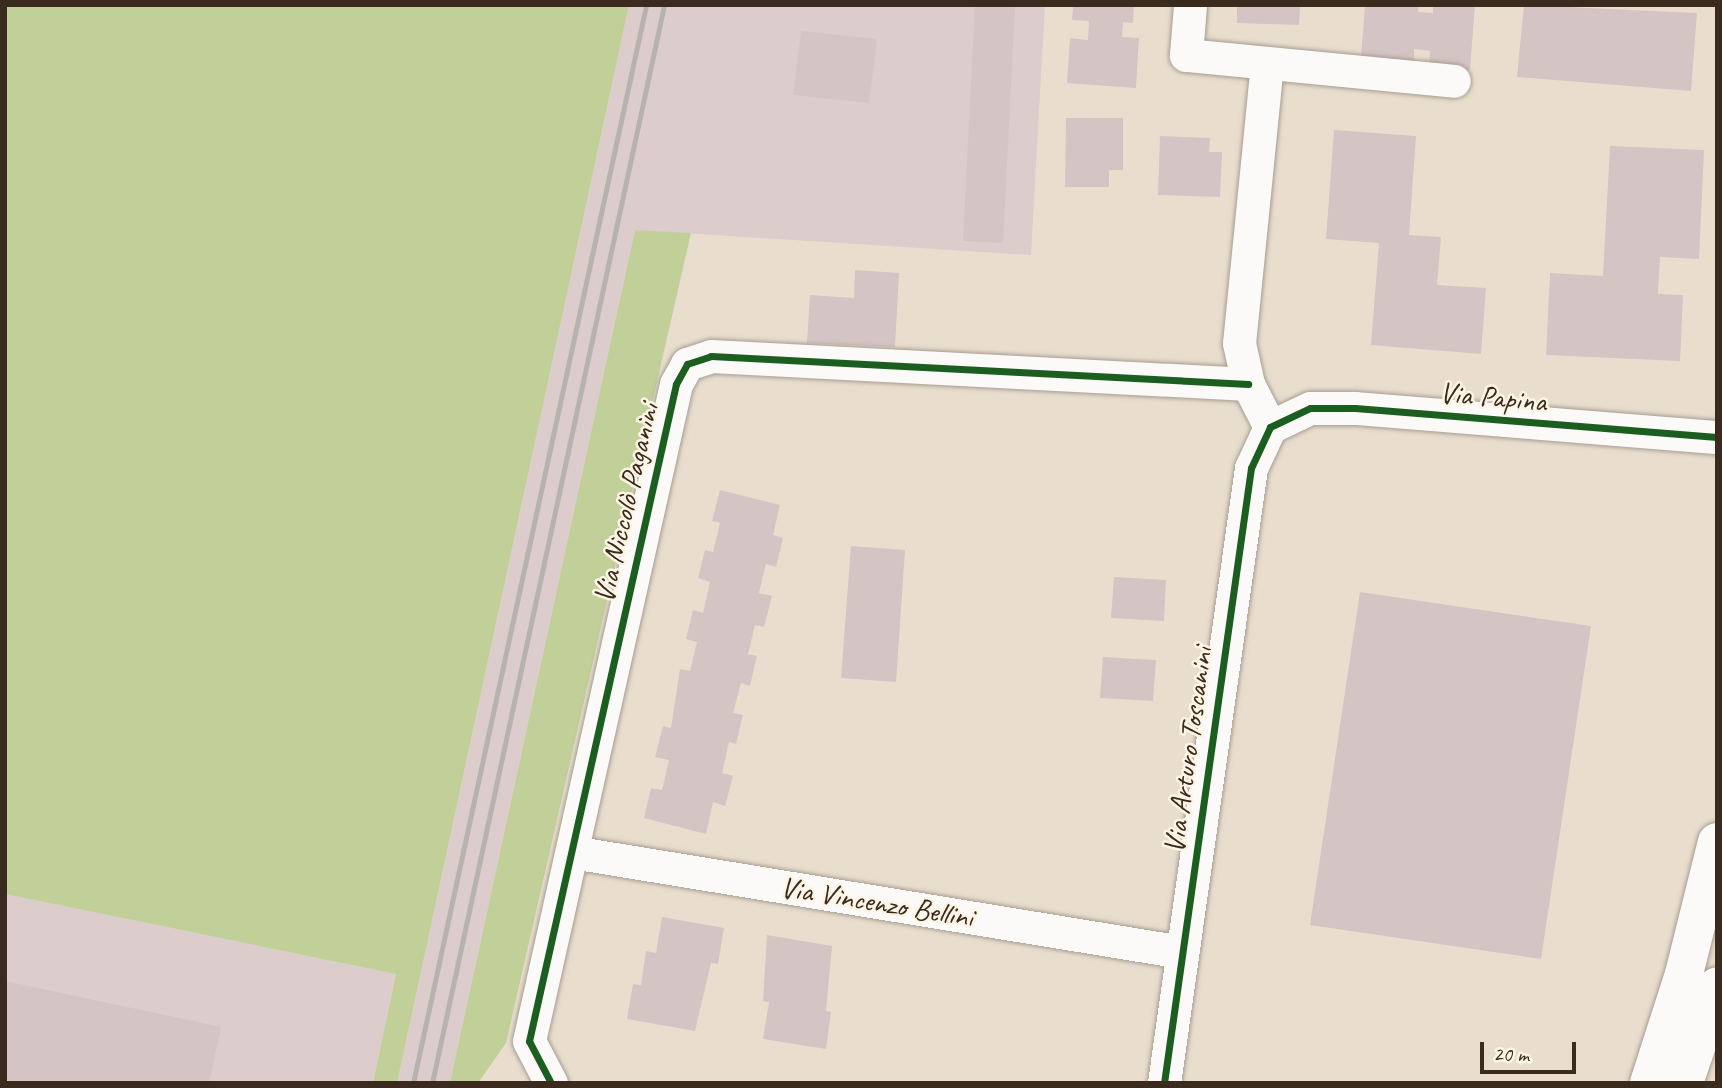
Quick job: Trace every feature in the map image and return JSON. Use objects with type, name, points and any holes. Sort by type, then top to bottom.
[{"type":"main road","points":[[1660,1082],[1717,842]]},
{"type":"main road","points":[[1660,1082],[1717,986]]},
{"type":"street","points":[[1190,5],[1186,55],[1454,81]]},
{"type":"street","points":[[1267,63],[1238,343],[1248,384],[1270,428]]},
{"type":"street","name":"Via Niccolò Paganini","points":[[551,1083],[529,1041],[676,384],[687,364],[711,356],[1248,384]]},
{"type":"street","name":"Via Papina","points":[[1270,428],[1310,408],[1355,408],[1717,437]]},
{"type":"street","name":"Via Arturo Toscanini","points":[[1164,1083],[1251,468],[1270,428]]},
{"type":"street","name":"Via Vincenzo Bellini","points":[[572,852],[1182,952]]},
{"type":"shaded area","points":[[629,5],[1045,5],[1031,255],[635,230],[450,1083],[397,1083]]},
{"type":"shaded area","points":[[5,894],[396,974],[373,1083],[5,1083]]},
{"type":"green space","points":[[5,5],[629,5],[397,1083],[373,1083],[396,974],[5,894]]},
{"type":"green space","points":[[635,230],[691,233],[506,1043],[478,1083],[450,1083]]},
{"type":"building","points":[[975,5],[1015,5],[1003,243],[963,241]]},
{"type":"building","points":[[1073,5],[1134,5],[1133,23],[1123,22],[1122,37],[1139,38],[1136,88],[1067,83],[1070,38],[1088,40],[1089,21],[1072,20]]},
{"type":"building","points":[[1237,5],[1300,5],[1299,25],[1237,23]]},
{"type":"building","points":[[1365,5],[1419,5],[1418,12],[1433,13],[1433,5],[1475,5],[1470,70],[1429,67],[1430,51],[1414,49],[1414,62],[1361,58]]},
{"type":"building","points":[[1524,5],[1697,13],[1691,91],[1517,77]]},
{"type":"building","points":[[801,31],[877,39],[869,103],[793,95]]},
{"type":"building","points":[[1066,118],[1123,118],[1123,170],[1109,170],[1109,187],[1065,187]]},
{"type":"building","points":[[1334,130],[1416,136],[1409,235],[1441,237],[1437,285],[1486,288],[1481,354],[1371,345],[1379,243],[1326,239]]},
{"type":"building","points":[[1160,136],[1210,138],[1209,152],[1222,152],[1220,197],[1158,195]]},
{"type":"building","points":[[1610,146],[1704,150],[1699,259],[1660,257],[1658,294],[1683,295],[1680,361],[1546,355],[1550,273],[1603,276]]},
{"type":"building","points":[[855,270],[899,273],[895,347],[807,343],[810,295],[854,298]]},
{"type":"building","points":[[720,490],[780,505],[773,535],[783,538],[776,567],[766,564],[759,593],[772,596],[764,627],[755,625],[748,654],[757,656],[750,686],[741,683],[733,713],[743,715],[736,744],[729,742],[722,773],[733,776],[725,806],[713,802],[706,834],[644,818],[651,788],[662,790],[669,760],[655,757],[663,726],[671,728],[680,669],[690,671],[697,642],[686,639],[693,610],[703,613],[710,582],[698,578],[705,550],[713,552],[720,523],[712,521]]},
{"type":"building","points":[[851,546],[905,550],[896,682],[841,678]]},
{"type":"building","points":[[1114,577],[1166,580],[1164,621],[1111,618]]},
{"type":"building","points":[[1360,592],[1591,626],[1541,959],[1310,925]]},
{"type":"building","points":[[1103,657],[1156,660],[1153,701],[1100,698]]},
{"type":"building","points":[[662,917],[724,928],[718,964],[711,963],[695,1031],[627,1019],[633,984],[641,985],[646,951],[656,953]]},
{"type":"building","points":[[767,935],[832,946],[826,1011],[831,1012],[826,1049],[763,1039],[769,1002],[763,1001]]},
{"type":"building","points":[[5,981],[221,1027],[209,1083],[5,1083]]},
{"type":"railway","points":[[413,1083],[646,5]]},
{"type":"railway","points":[[432,1083],[664,5]]},
{"type":"cycle path","points":[[551,1083],[529,1041],[676,384],[687,364],[711,356],[1248,384]]},
{"type":"cycle path","points":[[1164,1083],[1251,468],[1270,427],[1310,408],[1355,408],[1717,437]]}]
